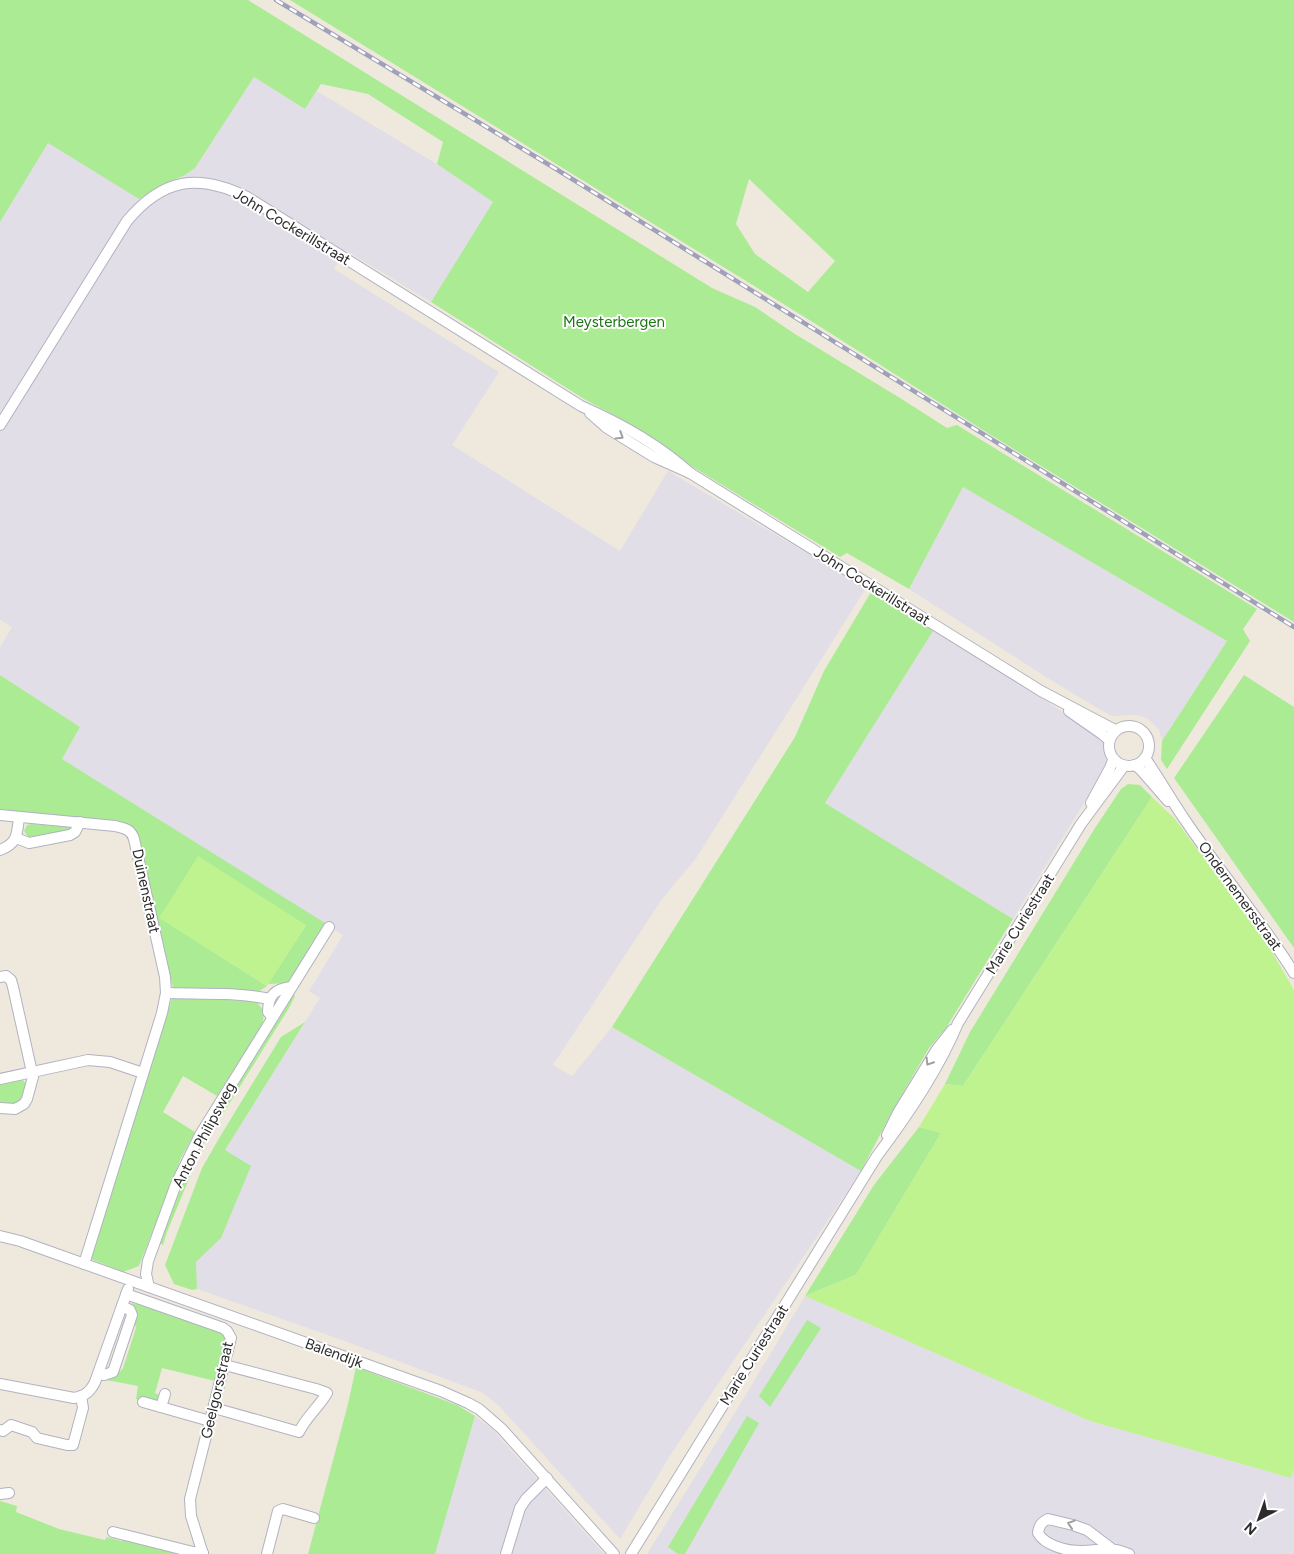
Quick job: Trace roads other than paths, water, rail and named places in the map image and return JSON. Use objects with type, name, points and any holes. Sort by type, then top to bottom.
[{"type":"street","name":"John Cockerillstraat","points":[[0,425],[127,221],[147,200],[172,187],[186,182],[216,184],[247,197],[581,406],[608,428],[654,457],[690,473],[1054,699],[1109,740]]},
{"type":"street","name":"John Cockerillstraat","points":[[1054,699],[1115,730]]},
{"type":"street","points":[[1128,725],[1145,733],[1149,746],[1145,758],[1135,766],[1124,766],[1113,760],[1108,747],[1109,740],[1115,730],[1128,725]]},
{"type":"street","name":"Ondernemersstraat","points":[[1145,758],[1184,819]]},
{"type":"street","points":[[1081,824],[1113,760]]},
{"type":"street","points":[[1081,824],[1124,766]]},
{"type":"street","name":"Ondernemersstraat","points":[[1135,766],[1141,770],[1184,819],[1268,932],[1294,973]]},
{"type":"street","name":"Duinenstraat","points":[[0,815],[125,828],[133,834],[164,977],[166,993],[162,1013],[84,1264]]},
{"type":"street","points":[[0,850],[12,844],[16,838],[19,817]]},
{"type":"street","points":[[16,838],[29,843],[70,835],[80,822]]},
{"type":"street","name":"Marie Curiestraat","points":[[631,1554],[877,1156],[907,1115],[945,1054],[958,1023],[1081,824]]},
{"type":"street","name":"Anton Philipsweg","points":[[149,1288],[146,1274],[148,1261],[180,1176],[214,1111],[329,926]]},
{"type":"street","points":[[0,977],[6,976],[13,987],[33,1077],[27,1100],[24,1104],[15,1109],[0,1108]]},
{"type":"street","points":[[272,1017],[268,1012],[270,999],[280,990],[292,987]]},
{"type":"street","points":[[166,993],[228,994],[270,999]]},
{"type":"street","points":[[0,1079],[88,1060],[110,1062],[144,1073]]},
{"type":"street","name":"Balendijk","points":[[0,1236],[441,1391],[468,1403],[502,1428],[614,1554]]},
{"type":"street","points":[[0,1384],[74,1398],[88,1392],[92,1388],[98,1374],[131,1281]]},
{"type":"street","name":"Geelgorsstraat","points":[[126,1294],[223,1328],[231,1338],[190,1498],[191,1516],[203,1553]]},
{"type":"street","points":[[229,1334],[239,1324],[240,1320]]},
{"type":"street","points":[[214,1408],[299,1432],[305,1420],[321,1404],[327,1393],[225,1365]]},
{"type":"street","points":[[160,1407],[164,1394]]},
{"type":"street","points":[[0,1430],[3,1431],[11,1425],[32,1432],[38,1438],[73,1445],[83,1408],[81,1396]]},
{"type":"street","points":[[143,1402],[210,1421]]},
{"type":"street","points":[[506,1554],[520,1508],[529,1495],[547,1478]]},
{"type":"street","points":[[267,1554],[278,1511],[283,1509],[314,1518]]},
{"type":"street","points":[[1112,1549],[1087,1530],[1064,1522],[1048,1519],[1043,1521],[1039,1528],[1038,1533],[1044,1540],[1053,1545],[1083,1551],[1112,1549],[1129,1554]]},
{"type":"street","points":[[114,1532],[192,1552],[203,1553]]},
{"type":"railway","points":[[276,0],[556,169],[1294,627]]},
{"type":"park label","name":"Meysterbergen","points":[[614,322]]}]
